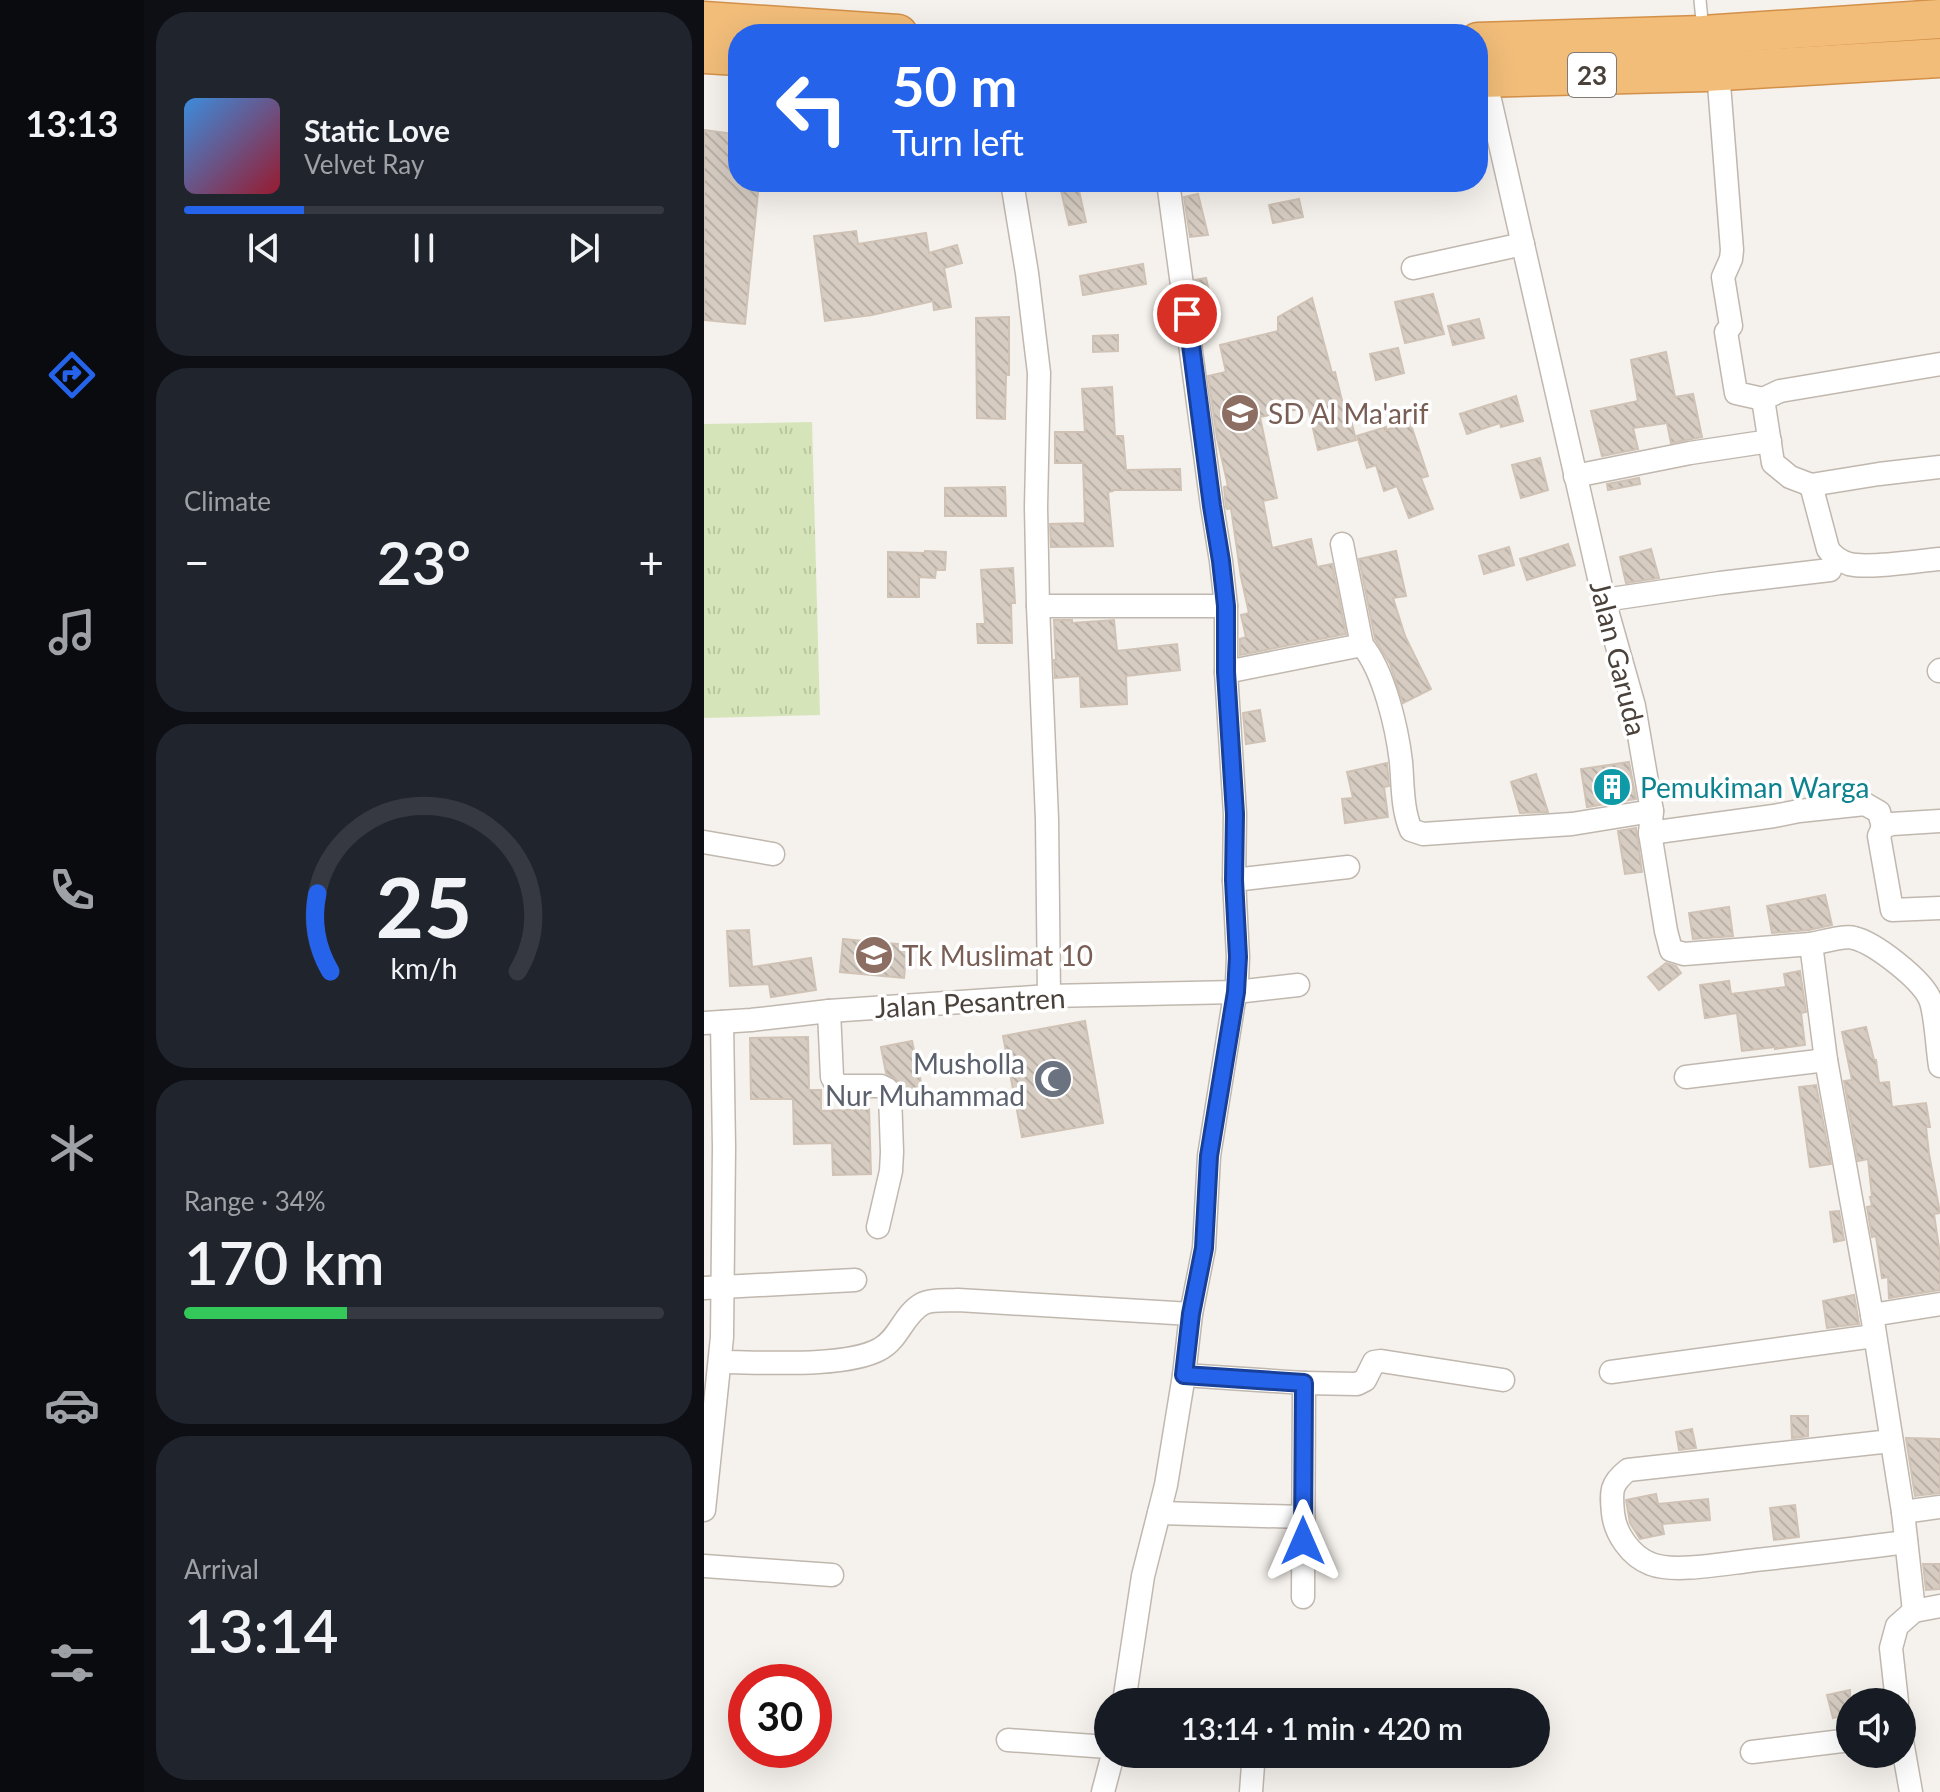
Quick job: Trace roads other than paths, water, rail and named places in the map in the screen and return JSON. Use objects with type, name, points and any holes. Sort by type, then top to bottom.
[{"type":"highway","name":"23","points":[[1488,65],[1706,48],[1940,19]]},
{"type":"highway","points":[[704,21],[749,24]]},
{"type":"highway","name":"23","points":[[1706,48],[1940,58]]},
{"type":"highway","points":[[704,54],[728,55]]},
{"type":"street","points":[[1706,48],[1732,250],[1723,277],[1731,326],[1726,332],[1736,393],[1771,395],[1940,364]]},
{"type":"street","name":"Jalan Garuda","points":[[1488,99],[1604,600],[1634,706],[1671,950],[1684,954],[1811,944]]},
{"type":"street","points":[[1014,192],[1039,373],[1036,507],[1050,990]]},
{"type":"street","points":[[1126,1688],[1143,1576],[1166,1485],[1204,1248],[1209,1156],[1237,987],[1238,957],[1226,606],[1169,192]]},
{"type":"street","points":[[1413,268],[1523,244]]},
{"type":"street","points":[[1771,395],[1773,463],[1790,477],[1811,485],[1940,467]]},
{"type":"street","points":[[1575,476],[1770,441]]},
{"type":"street","points":[[1811,485],[1828,549],[1833,557],[1848,564],[1862,565],[1940,559]]},
{"type":"street","points":[[1342,544],[1362,645],[1379,669],[1391,715],[1400,757],[1406,818],[1411,830],[1423,834],[1561,824],[1774,816],[1865,804],[1879,812],[1883,827],[1879,836],[1892,910],[1940,908]]},
{"type":"street","points":[[1604,600],[1830,570]]},
{"type":"street","points":[[1038,606],[1226,606]]},
{"type":"street","points":[[1226,672],[1362,645]]},
{"type":"street","points":[[1883,827],[1940,821]]},
{"type":"street","points":[[704,842],[773,854]]},
{"type":"street","points":[[1234,880],[1348,867]]},
{"type":"street","points":[[1914,1611],[1903,1512],[1826,1060],[1811,944],[1852,937],[1885,954],[1917,980],[1925,989],[1936,1017],[1940,1066]]},
{"type":"street","name":"Jalan Pesantren","points":[[713,1022],[1050,990],[1298,985]]},
{"type":"street","points":[[829,1011],[832,1077],[836,1084],[881,1086],[890,1094],[892,1161],[878,1227]]},
{"type":"street","points":[[704,1510],[721,1362],[713,1287],[724,1148],[713,1022]]},
{"type":"street","points":[[1686,1077],[1826,1060]]},
{"type":"street","points":[[713,1287],[855,1280]]},
{"type":"street","points":[[721,1362],[829,1361],[861,1356],[880,1350],[893,1340],[908,1316],[923,1302],[958,1300],[1191,1314]]},
{"type":"street","points":[[1611,1372],[1873,1326],[1940,1304]]},
{"type":"street","points":[[1184,1375],[1357,1384],[1365,1380],[1374,1362],[1381,1361],[1503,1380]]},
{"type":"street","points":[[1303,1597],[1304,1383]]},
{"type":"street","points":[[1891,1441],[1628,1470],[1617,1478],[1611,1492],[1614,1526],[1626,1545],[1647,1563],[1664,1568],[1906,1542]]},
{"type":"street","points":[[1903,1512],[1940,1507]]},
{"type":"street","points":[[1159,1513],[1303,1517]]},
{"type":"street","points":[[704,1566],[832,1575]]},
{"type":"street","points":[[1895,1688],[1891,1648],[1897,1626],[1914,1611],[1940,1606]]},
{"type":"street","points":[[1008,1740],[1094,1746]]},
{"type":"street","points":[[1752,1752],[1836,1742]]},
{"type":"street","points":[[1103,1792],[1109,1768]]},
{"type":"street","points":[[1251,1792],[1253,1768]]},
{"type":"street","points":[[1907,1768],[1911,1792]]},
{"type":"place","name":"SD Al Ma'arif","points":[[1240,413]]},
{"type":"place","name":"Pemukiman Warga","points":[[1612,787]]},
{"type":"place","name":"Tk Muslimat 10","points":[[874,955]]},
{"type":"place","name":"Musholla Nur Muhammad","points":[[1053,1079]]}]
